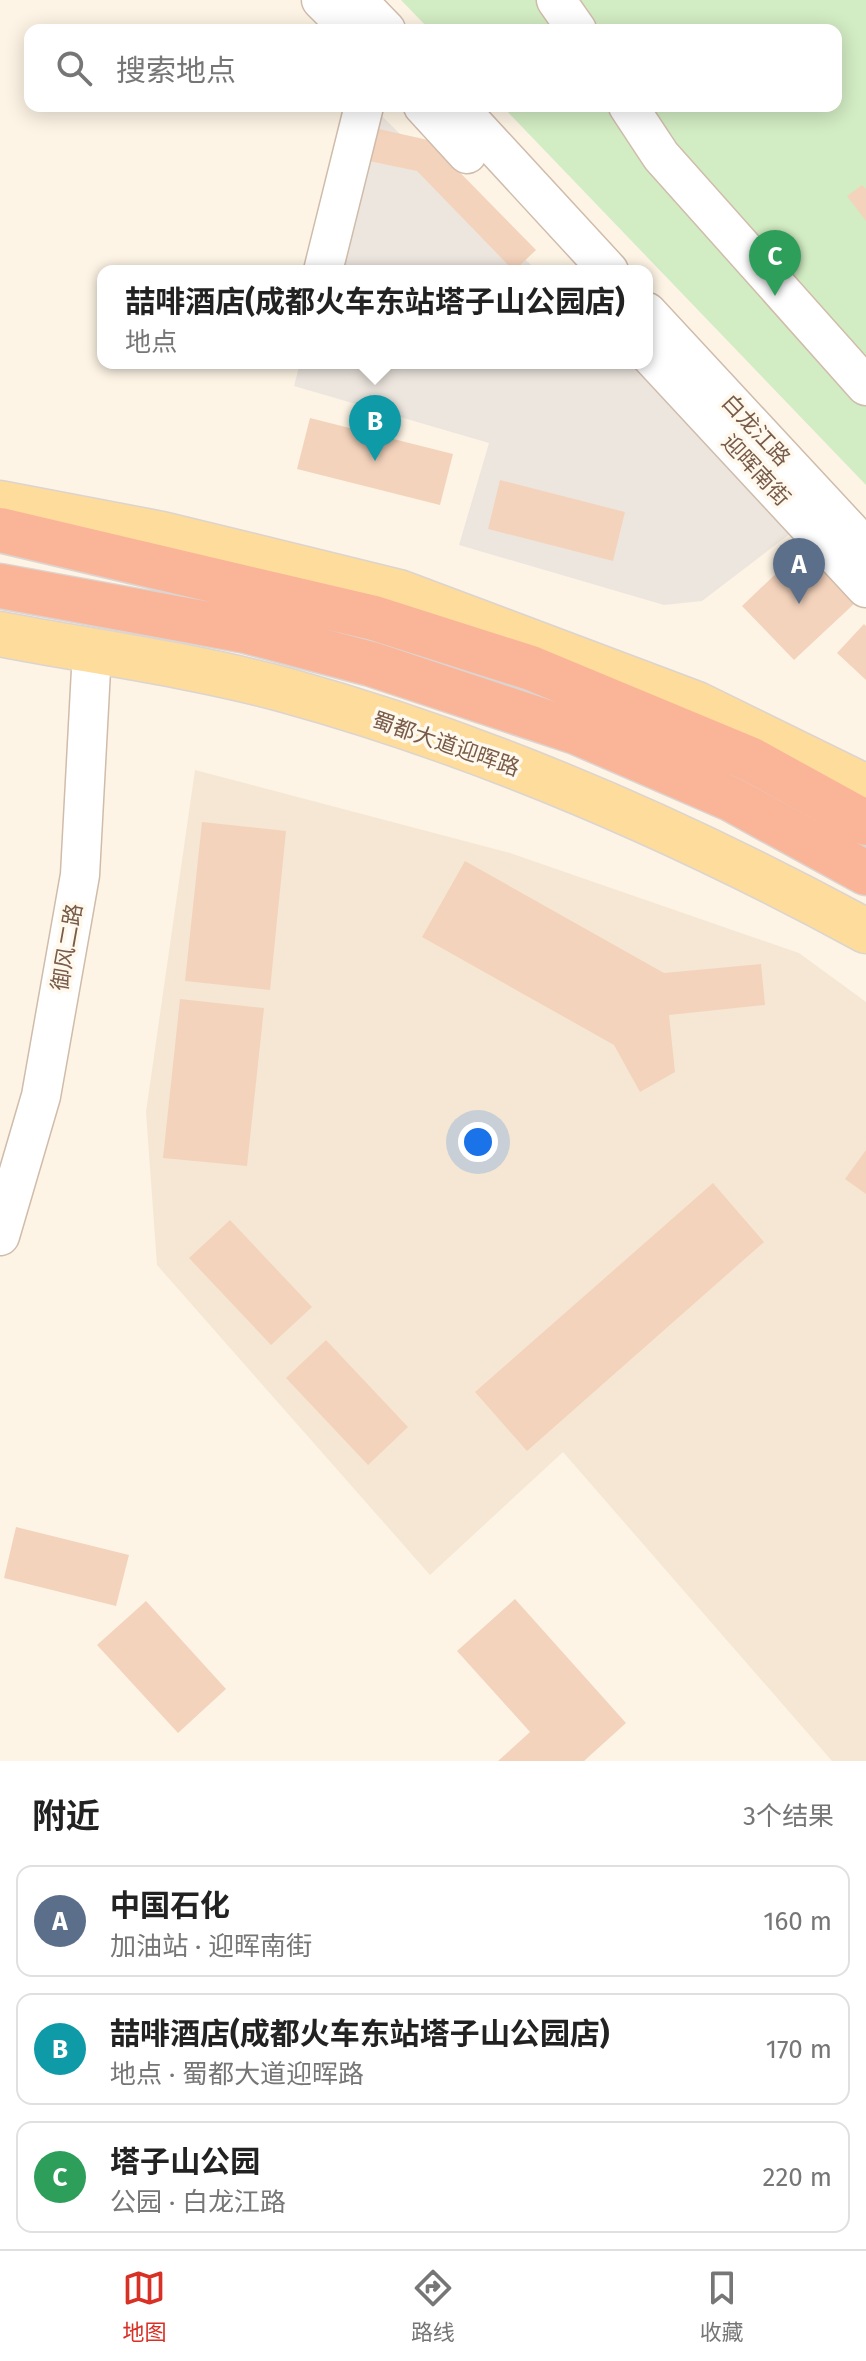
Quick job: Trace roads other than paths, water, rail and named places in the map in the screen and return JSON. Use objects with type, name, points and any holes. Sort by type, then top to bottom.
[{"type":"highway","points":[[0,530],[374,618],[531,668],[735,752],[866,823]]},
{"type":"highway","points":[[0,586],[246,631],[371,664],[518,712],[576,732],[731,799],[866,873]]},
{"type":"main road","points":[[0,506],[162,534],[399,592],[604,668],[773,738],[866,787]]},
{"type":"main road","points":[[0,592],[284,690]]},
{"type":"main road","name":"蜀都大道迎晖路","points":[[0,634],[284,690],[447,742],[630,813],[866,931]]},
{"type":"main road","points":[[604,668],[735,752]]},
{"type":"street","points":[[321,0],[345,24]]},
{"type":"street","points":[[357,0],[380,24]]},
{"type":"street","points":[[556,0],[573,24]]},
{"type":"street","points":[[324,265],[363,112]]},
{"type":"street","points":[[428,112],[569,265]]},
{"type":"street","points":[[463,112],[603,265]]},
{"type":"street","points":[[632,112],[661,156],[866,386]]},
{"type":"street","name":"白龙江路","points":[[653,318],[866,548]]},
{"type":"street","name":"迎晖南街","points":[[653,358],[866,588]]},
{"type":"street","name":"御风二路","points":[[0,1236],[41,1096],[80,875],[92,651]]},
{"type":"place","name":"塔子山公园","points":[[775,296]]},
{"type":"place","name":"喆啡酒店(成都火车东站塔子山公园店)","points":[[375,461]]},
{"type":"place","name":"中国石化","points":[[799,604]]}]
